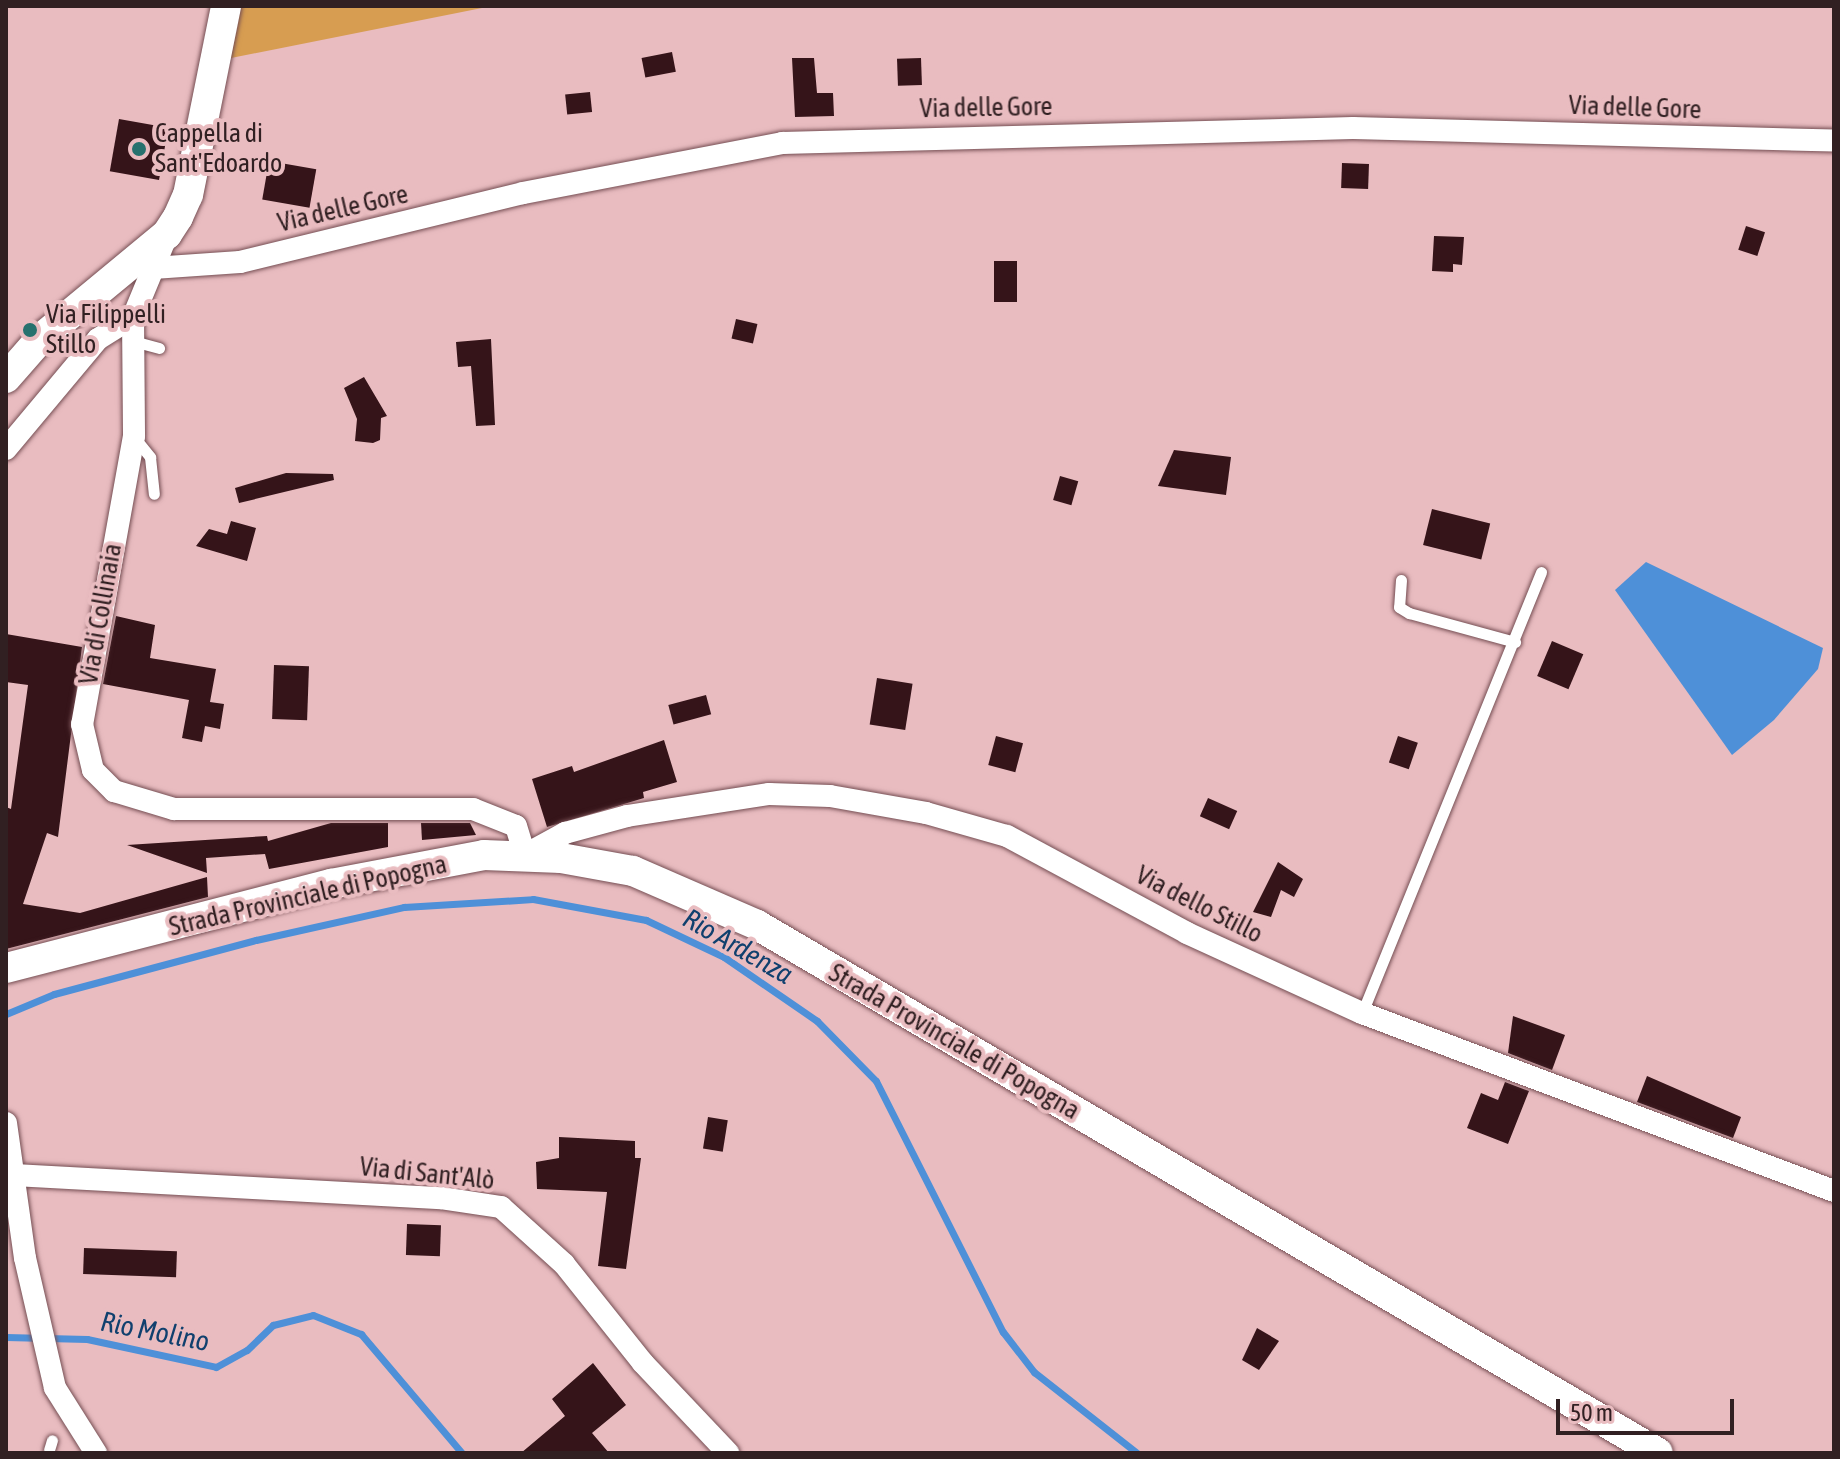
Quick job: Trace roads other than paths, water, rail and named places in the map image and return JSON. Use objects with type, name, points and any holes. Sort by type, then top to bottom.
[{"type":"main road","name":"Via di Collinaia","points":[[167,234],[188,195],[226,6]]},
{"type":"main road","points":[[6,378],[84,299],[167,234]]},
{"type":"main road","name":"Strada Provinciale di Popogna","points":[[6,968],[25,968],[331,884],[484,855],[525,855],[633,871],[741,916],[1658,1453]]},
{"type":"street","name":"Via delle Gore","points":[[153,268],[240,262],[523,193],[782,143],[1338,128],[1834,141]]},
{"type":"street","name":"Via di Collinaia","points":[[167,234],[133,317],[134,436],[82,724],[101,782],[174,809],[473,809],[516,826],[525,855]]},
{"type":"street","points":[[6,449],[83,355],[133,317]]},
{"type":"street","name":"Via dello Stillo","points":[[525,855],[565,833],[627,816],[769,794],[830,796],[899,808],[1007,836],[1187,933],[1362,1013],[1834,1191]]},
{"type":"street","points":[[6,1123],[55,1388],[96,1453]]},
{"type":"street","name":"Via di Sant'Alò","points":[[14,1175],[441,1198],[501,1207],[564,1264],[643,1363],[728,1453]]},
{"type":"lane","points":[[132,341],[159,348]]},
{"type":"lane","points":[[134,436],[150,457],[154,494]]},
{"type":"lane","points":[[1362,1013],[1541,572]]},
{"type":"lane","points":[[1401,580],[1399,607],[1409,613],[1515,642]]},
{"type":"water","points":[[1646,562],[1823,648],[1818,669],[1774,720],[1732,755],[1615,590]]},
{"type":"waterway","name":"Rio Ardenza","points":[[6,1014],[54,994],[256,940],[404,907],[533,899],[646,920],[724,957],[817,1021],[876,1081],[1003,1332],[1034,1372],[1137,1453]]},
{"type":"waterway","name":"Rio Molino","points":[[6,1337],[87,1339],[216,1367],[247,1350],[273,1325],[313,1315],[361,1334],[462,1453]]},
{"type":"place","name":"Cappella di Sant'Edoardo","points":[[139,149]]},
{"type":"place","name":"Via Filippelli Stillo","points":[[30,330]]}]
